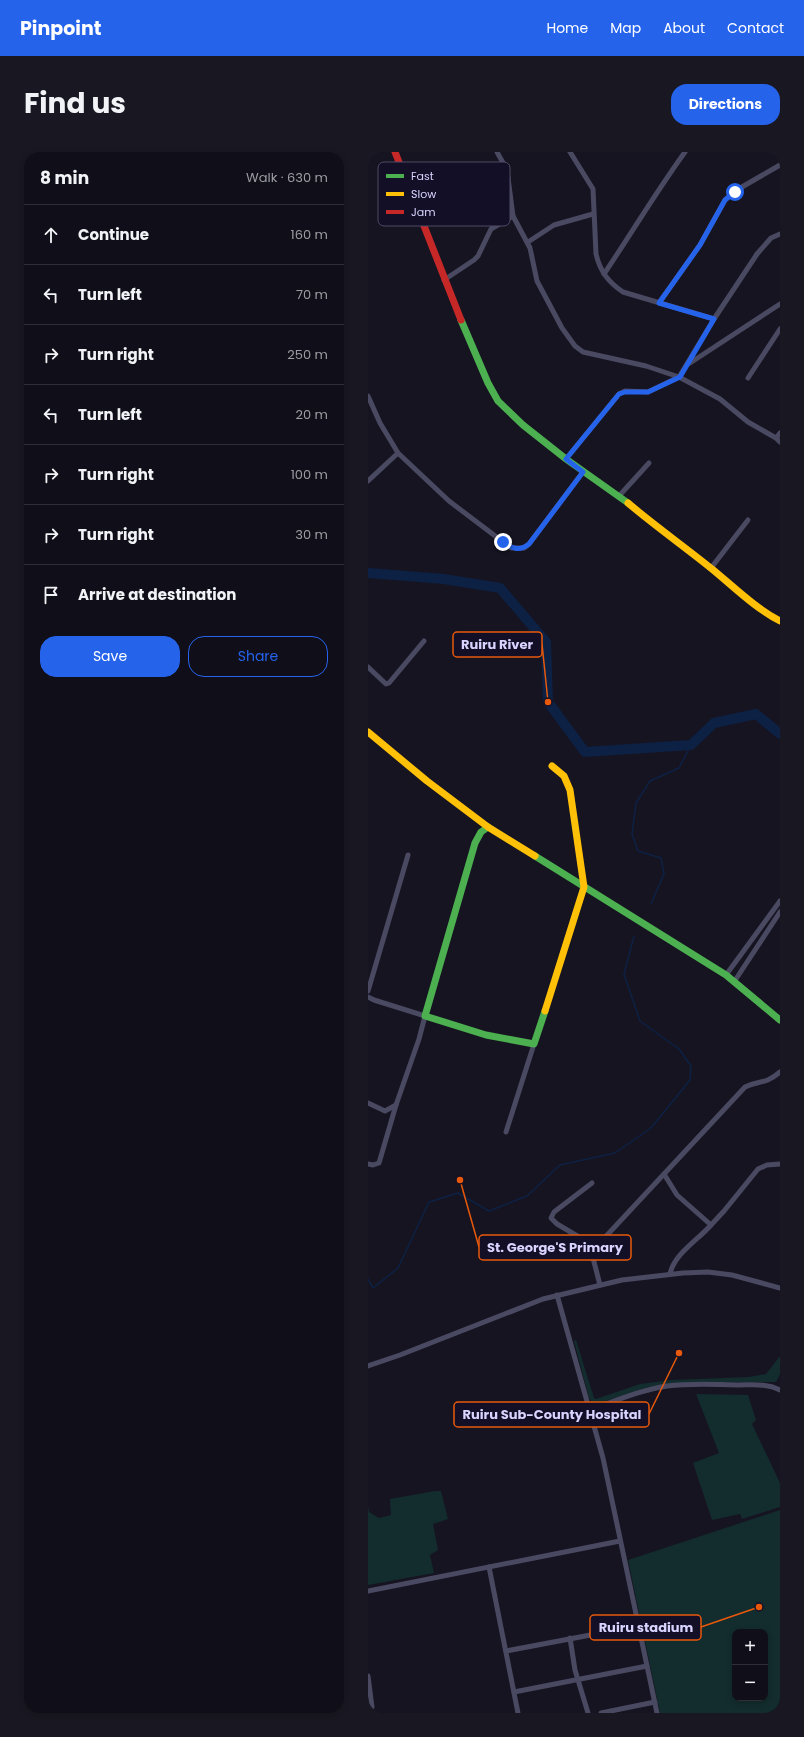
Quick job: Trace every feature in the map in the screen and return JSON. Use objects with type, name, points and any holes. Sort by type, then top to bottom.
[{"type":"street","points":[[395,152],[399,162]]},
{"type":"street","points":[[497,152],[502,162]]},
{"type":"street","points":[[570,152],[593,189],[596,254],[604,274],[612,284],[624,292],[714,319]]},
{"type":"street","points":[[604,274],[635,228],[656,192],[685,152]]},
{"type":"street","points":[[659,303],[700,245],[725,200],[735,192],[780,165]]},
{"type":"street","points":[[510,186],[513,216],[528,242],[541,292],[575,346],[583,352],[646,366],[680,377],[720,400],[748,422],[778,440],[780,433]]},
{"type":"street","points":[[528,242],[554,225],[593,214]]},
{"type":"street","points":[[423,226],[444,280],[488,383],[498,401],[523,425],[566,459],[618,496],[766,613],[780,621]]},
{"type":"street","points":[[444,280],[474,260],[491,230],[497,226]]},
{"type":"street","points":[[566,459],[619,394],[625,392],[648,392],[680,377],[714,319],[757,254],[771,238],[780,234]]},
{"type":"street","points":[[687,364],[780,304]]},
{"type":"street","points":[[748,378],[780,329]]},
{"type":"street","points":[[368,396],[380,423],[398,454],[426,481],[472,520],[511,548],[524,548],[529,544],[583,472]]},
{"type":"street","points":[[368,481],[398,454]]},
{"type":"street","points":[[618,496],[649,463]]},
{"type":"street","points":[[711,568],[748,520]]},
{"type":"street","points":[[368,667],[386,684],[389,683],[424,641]]},
{"type":"street","points":[[368,732],[488,827],[726,975],[780,1020]]},
{"type":"street","points":[[506,1132],[584,887],[570,790],[564,776],[552,766]]},
{"type":"street","points":[[368,1164],[373,1165],[379,1163],[396,1105],[419,1040],[475,843],[481,832],[488,827]]},
{"type":"street","points":[[368,991],[408,855]]},
{"type":"street","points":[[726,975],[780,901]]},
{"type":"street","points":[[734,982],[780,912]]},
{"type":"street","points":[[745,950],[752,955]]},
{"type":"street","points":[[368,997],[486,1035],[534,1044]]},
{"type":"street","points":[[600,1285],[593,1258],[596,1247],[745,1087],[768,1081],[780,1072]]},
{"type":"street","points":[[368,1104],[385,1111],[396,1105]]},
{"type":"street","points":[[670,1274],[673,1264],[724,1211],[758,1169],[767,1165],[780,1164]]},
{"type":"street","points":[[664,1174],[677,1195],[711,1225]]},
{"type":"street","points":[[592,1183],[554,1212],[551,1218],[557,1224],[596,1247]]},
{"type":"street","points":[[368,1366],[411,1351],[528,1304],[600,1285],[670,1274],[708,1272],[732,1275],[780,1288]]},
{"type":"street","points":[[558,1295],[590,1410],[657,1713]]},
{"type":"street","points":[[590,1410],[642,1392],[667,1386],[762,1385],[774,1387],[780,1390]]},
{"type":"street","points":[[368,1591],[620,1541]]},
{"type":"street","points":[[489,1567],[518,1713]]},
{"type":"street","points":[[506,1651],[638,1626]]},
{"type":"street","points":[[570,1638],[578,1679],[588,1713]]},
{"type":"street","points":[[514,1692],[647,1666]]},
{"type":"street","points":[[368,1676],[372,1707]]},
{"type":"street","points":[[601,1713],[655,1702]]},
{"type":"green space","points":[[576,1340],[594,1398],[596,1399],[640,1384],[671,1380],[749,1377],[766,1374],[780,1356],[780,1374],[776,1382],[705,1382],[649,1387],[594,1405],[589,1398],[574,1341]]},
{"type":"green space","points":[[696,1394],[748,1395],[756,1420],[752,1424],[780,1483],[780,1507],[742,1519],[740,1514],[712,1520],[693,1463],[719,1453]]},
{"type":"green space","points":[[441,1491],[448,1519],[433,1524],[438,1550],[430,1555],[434,1573],[368,1585],[368,1505],[369,1512],[379,1518],[391,1515],[390,1499]]},
{"type":"green space","points":[[780,1510],[780,1713],[660,1713],[628,1560]]},
{"type":"waterway","points":[[368,573],[444,579],[500,588],[546,642],[548,702],[585,752],[691,745],[714,723],[756,714],[780,734]]},
{"type":"waterway","points":[[651,904],[664,874],[661,858],[638,851],[632,834],[636,803],[650,781],[679,768],[691,745]]},
{"type":"waterway","points":[[368,1279],[373,1288],[398,1268],[429,1202],[458,1193],[489,1211],[527,1196],[560,1165],[615,1153],[651,1128],[690,1080],[691,1066],[679,1049],[640,1021],[624,974],[634,936]]},
{"type":"traffic: fast","points":[[461,320],[488,383],[498,401],[523,425],[566,459],[628,503]]},
{"type":"traffic: fast","points":[[488,827],[481,832],[475,843],[425,1016],[486,1035],[534,1044],[545,1011]]},
{"type":"traffic: fast","points":[[535,856],[726,975],[780,1020]]},
{"type":"traffic: slow","points":[[628,503],[712,569],[753,604],[780,621]]},
{"type":"traffic: slow","points":[[368,732],[427,781],[488,827],[535,856]]},
{"type":"traffic: slow","points":[[545,1011],[584,887],[570,790],[564,776],[552,766]]},
{"type":"traffic: jam","points":[[395,152],[399,162]]},
{"type":"traffic: jam","points":[[424,226],[461,320]]},
{"type":"place","name":"Ruiru River","points":[[548,702]]},
{"type":"place","name":"St. George'S Primary","points":[[460,1180]]},
{"type":"place","name":"Ruiru Sub-County Hospital","points":[[679,1353]]},
{"type":"place","name":"Ruiru stadium","points":[[759,1607]]},
{"type":"route","points":[[503,542],[511,548],[518,549],[524,548],[529,544],[583,472],[566,459],[619,394],[634,391],[642,393],[648,392],[680,377],[714,319],[659,303],[700,245],[725,200],[735,192]]}]
